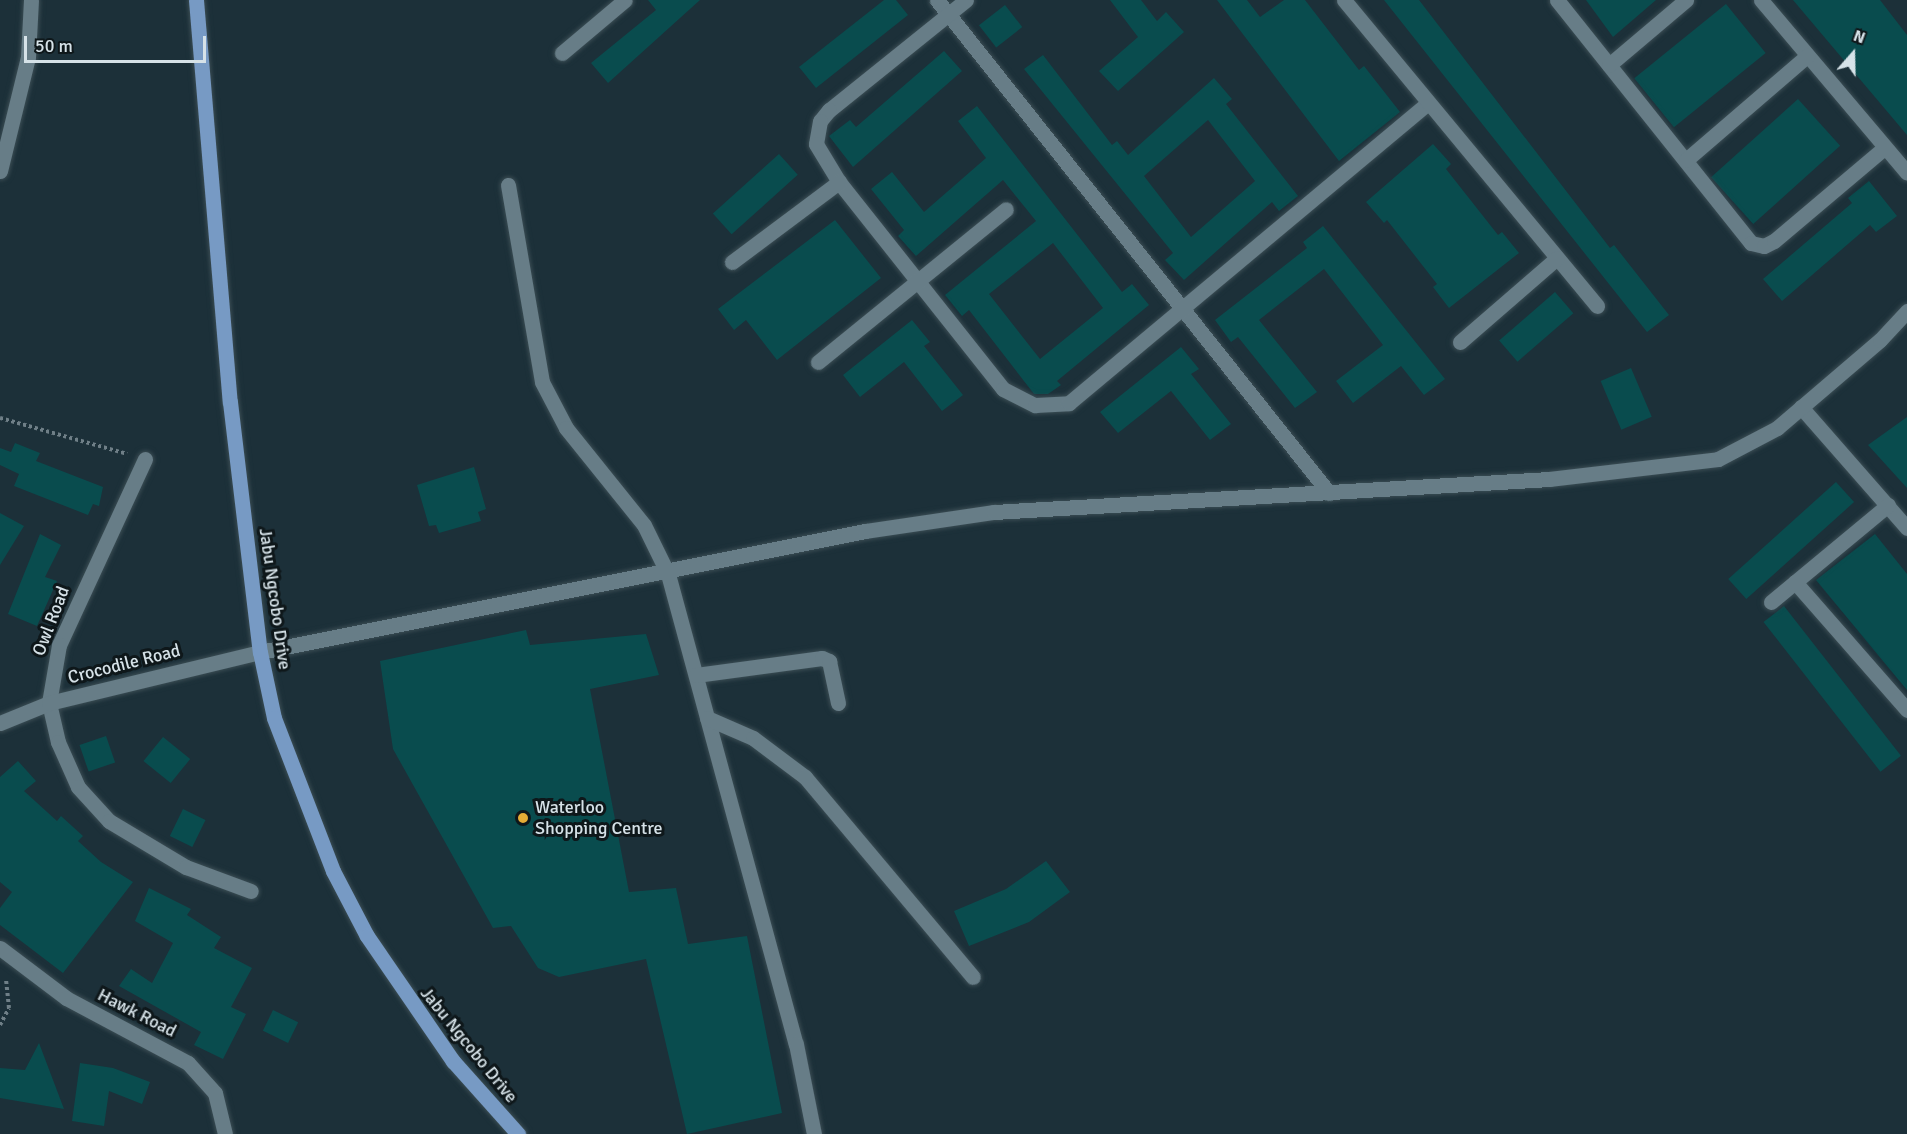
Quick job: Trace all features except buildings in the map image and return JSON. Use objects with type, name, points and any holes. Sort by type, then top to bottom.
[{"type":"main road","name":"Jabu Ngcobo Drive","points":[[196,0],[230,402],[260,652],[274,718],[338,881],[405,996],[453,1061],[518,1134]]},
{"type":"street","points":[[0,171],[28,57],[31,0]]},
{"type":"street","points":[[562,53],[625,0]]},
{"type":"street","points":[[937,0],[1329,493]]},
{"type":"street","points":[[966,0],[820,121],[816,144],[839,182],[1003,389],[1035,405],[1069,403],[1426,105]]},
{"type":"street","points":[[1344,0],[1426,105],[1597,306]]},
{"type":"street","points":[[1557,0],[1686,160],[1743,237],[1764,246],[1883,148]]},
{"type":"street","points":[[1609,65],[1686,0]]},
{"type":"street","points":[[1761,0],[1883,148],[1907,173]]},
{"type":"street","points":[[1686,160],[1807,56]]},
{"type":"street","points":[[732,261],[839,182]]},
{"type":"street","points":[[508,185],[542,382],[566,428],[644,525],[668,574],[796,1044],[814,1134]]},
{"type":"street","points":[[818,362],[1006,209]]},
{"type":"street","points":[[1460,342],[1557,258]]},
{"type":"street","name":"Crocodile Road","points":[[0,723],[49,703],[260,652],[668,574],[865,531],[994,512],[1329,493],[1676,468],[1718,459],[1750,445],[1801,407],[1880,340],[1907,310]]},
{"type":"street","points":[[1801,407],[1907,528]]},
{"type":"street","name":"Owl Road","points":[[145,459],[59,645],[49,703],[66,766],[92,805],[154,851],[251,891]]},
{"type":"street","points":[[1771,602],[1887,505]]},
{"type":"street","points":[[1795,582],[1907,710]]},
{"type":"street","points":[[696,675],[822,658],[829,661],[838,703]]},
{"type":"street","points":[[707,718],[753,738],[805,777],[973,977]]},
{"type":"street","name":"Hawk Road","points":[[1,949],[66,998],[188,1063],[215,1093],[225,1134]]},
{"type":"path","points":[[0,418],[145,459]]},
{"type":"path","points":[[0,1025],[9,1008],[1,949]]},
{"type":"place","name":"Waterloo Shopping Centre","points":[[523,818]]}]
